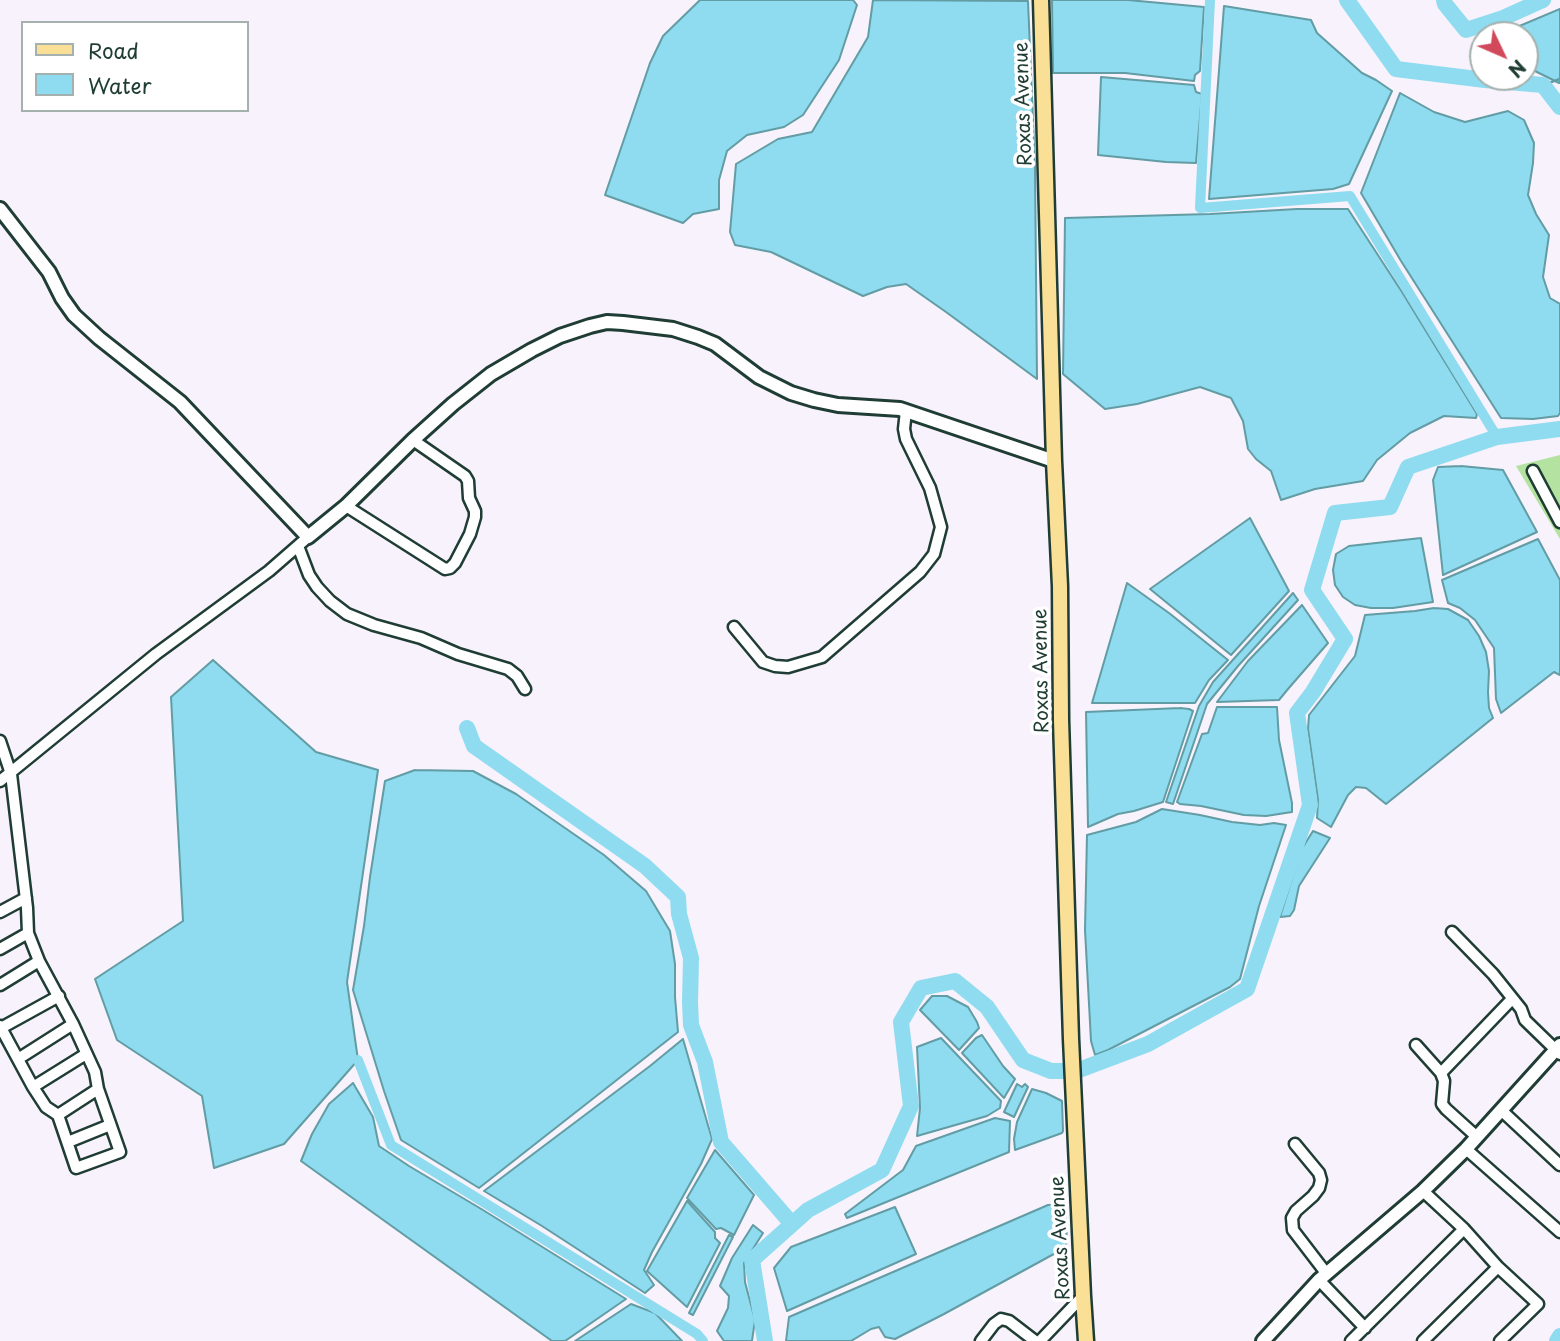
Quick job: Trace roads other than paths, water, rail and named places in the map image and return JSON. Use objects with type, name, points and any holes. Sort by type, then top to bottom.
[{"type":"main road","name":"Roxas Avenue","points":[[1041,0],[1071,1039],[1086,1341]]},
{"type":"street","points":[[0,209],[49,271],[74,315],[180,402],[303,541],[309,575],[330,601],[347,614],[374,625],[421,638],[458,654],[508,669],[517,676],[525,690]]},
{"type":"street","points":[[0,781],[156,654],[269,571],[346,506],[453,404],[491,374],[560,336],[590,326],[623,323],[673,329],[715,344],[759,377],[791,393],[838,405],[906,411],[1054,461]]},
{"type":"street","points":[[734,627],[763,662],[788,667],[822,657],[920,572],[934,554],[941,527],[930,488],[906,439],[906,411]]},
{"type":"street","points":[[346,506],[445,569],[450,568],[470,534],[475,517],[469,498],[468,481],[465,476],[413,440]]},
{"type":"street","points":[[1533,471],[1558,515]]},
{"type":"street","points":[[0,741],[11,774],[28,933],[39,961],[59,996],[74,1024],[95,1072],[98,1089],[120,1153],[76,1168],[58,1115],[46,1107],[33,1087],[1,1027],[59,996]]},
{"type":"street","points":[[0,912],[26,898]]},
{"type":"street","points":[[1263,1341],[1322,1277],[1423,1191],[1466,1149],[1558,1050],[1525,1020],[1521,1009],[1493,974],[1452,932]]},
{"type":"street","points":[[0,949],[28,933]]},
{"type":"street","points":[[0,985],[39,961]]},
{"type":"street","points":[[1441,1073],[1513,999]]},
{"type":"street","points":[[18,1059],[74,1024]]},
{"type":"street","points":[[1416,1045],[1441,1073],[1444,1081],[1442,1104],[1478,1137]]},
{"type":"street","points":[[33,1087],[86,1054]]},
{"type":"street","points":[[58,1115],[98,1089]]},
{"type":"street","points":[[1501,1110],[1560,1165]]},
{"type":"street","points":[[68,1142],[110,1125]]},
{"type":"street","points":[[1295,1144],[1319,1173],[1321,1180],[1320,1188],[1292,1218],[1293,1230],[1322,1277],[1365,1328]]},
{"type":"street","points":[[1466,1149],[1560,1232]]},
{"type":"street","points":[[1423,1191],[1538,1304],[1500,1341]]},
{"type":"street","points":[[1351,1341],[1464,1229]]},
{"type":"street","points":[[1423,1341],[1498,1267]]},
{"type":"street","points":[[981,1341],[1002,1319],[1037,1341],[1083,1296]]},
{"type":"water","points":[[700,0],[853,0],[857,5],[839,60],[803,115],[784,127],[747,135],[727,151],[719,180],[719,209],[693,214],[683,223],[605,195],[650,63],[663,36]]},
{"type":"water","points":[[873,0],[1028,1],[1035,167],[1037,379],[906,284],[887,287],[863,296],[771,252],[735,245],[730,232],[736,164],[778,139],[812,132],[868,37]]},
{"type":"water","points":[[1052,0],[1128,0],[1204,7],[1200,71],[1195,75],[1194,81],[1125,73],[1053,73]]},
{"type":"water","points":[[1224,6],[1311,20],[1317,33],[1362,73],[1392,91],[1349,184],[1333,189],[1209,199]]},
{"type":"water","points":[[1560,9],[1560,83],[1539,73],[1539,21],[1531,21]]},
{"type":"water","points":[[1101,77],[1194,85],[1196,92],[1202,94],[1196,163],[1098,155]]},
{"type":"water","points":[[1400,93],[1434,112],[1465,122],[1508,111],[1524,120],[1534,143],[1528,195],[1549,235],[1543,277],[1550,298],[1560,304],[1558,416],[1533,419],[1501,418],[1361,193]]},
{"type":"water","points":[[1348,209],[1477,414],[1476,418],[1444,416],[1410,433],[1377,460],[1363,481],[1315,489],[1281,500],[1271,471],[1248,449],[1243,421],[1231,398],[1200,387],[1137,404],[1105,409],[1063,374],[1065,218]]},
{"type":"water","points":[[1438,467],[1503,470],[1537,532],[1443,575],[1433,480]]},
{"type":"water","points":[[1250,518],[1289,591],[1231,655],[1150,589]]},
{"type":"water","points":[[1421,538],[1433,602],[1393,608],[1371,608],[1355,605],[1343,597],[1335,585],[1333,570],[1336,554],[1349,546]]},
{"type":"water","points":[[1538,539],[1560,580],[1560,675],[1554,672],[1501,713],[1496,699],[1494,648],[1475,620],[1460,608],[1448,603],[1442,580]]},
{"type":"water","points":[[1127,583],[1228,660],[1209,680],[1195,703],[1092,703]]},
{"type":"water","points":[[1293,593],[1298,600],[1207,704],[1173,804],[1166,802],[1199,706],[1213,682]]},
{"type":"water","points":[[1302,605],[1328,643],[1279,700],[1217,702],[1248,661]]},
{"type":"water","points":[[1448,609],[1468,620],[1479,636],[1486,652],[1489,708],[1493,718],[1386,804],[1366,788],[1356,787],[1348,795],[1331,827],[1317,818],[1318,800],[1308,729],[1309,715],[1355,656],[1365,615]]},
{"type":"water","points":[[213,660],[316,752],[378,770],[347,982],[358,1060],[284,1144],[214,1168],[202,1096],[117,1040],[95,979],[183,921],[171,697]]},
{"type":"water","points":[[1217,707],[1277,707],[1279,740],[1292,812],[1266,816],[1244,815],[1177,802],[1202,734],[1208,733]]},
{"type":"water","points":[[1180,708],[1193,711],[1163,802],[1118,814],[1088,827],[1086,712]]},
{"type":"water","points":[[415,770],[473,771],[516,794],[604,855],[646,891],[670,931],[675,964],[678,1032],[479,1188],[401,1140],[353,990],[385,781]]},
{"type":"water","points":[[1162,809],[1232,822],[1286,825],[1259,906],[1240,979],[1230,987],[1095,1055],[1091,1041],[1085,930],[1087,835],[1136,822]]},
{"type":"water","points":[[1313,831],[1330,838],[1299,886],[1294,910],[1290,916],[1280,917],[1301,850]]},
{"type":"water","points":[[932,996],[947,996],[968,1007],[977,1022],[979,1028],[959,1050],[920,1010]]},
{"type":"water","points":[[982,1035],[1015,1079],[1004,1098],[962,1053]]},
{"type":"water","points":[[941,1038],[1001,1101],[1000,1108],[987,1116],[917,1136],[920,1108],[917,1047]]},
{"type":"water","points":[[683,1039],[712,1139],[644,1270],[654,1285],[645,1293],[484,1191]]},
{"type":"water","points":[[353,1083],[373,1117],[379,1146],[626,1299],[565,1341],[552,1341],[301,1161],[329,1104]]},
{"type":"water","points":[[1017,1084],[1022,1087],[1025,1084],[1028,1087],[1014,1117],[1004,1112]]},
{"type":"water","points":[[1032,1089],[1062,1101],[1063,1131],[1015,1150],[1017,1122]]},
{"type":"water","points":[[995,1118],[1010,1121],[1009,1152],[847,1218],[845,1214],[903,1170],[916,1146]]},
{"type":"water","points":[[715,1150],[754,1195],[734,1235],[721,1228],[716,1229],[687,1198]]},
{"type":"water","points":[[687,1201],[715,1232],[715,1238],[720,1243],[687,1307],[647,1271]]},
{"type":"water","points":[[1065,1204],[1067,1242],[1063,1249],[895,1339],[885,1337],[879,1327],[851,1341],[786,1341],[789,1317],[1048,1205]]},
{"type":"water","points":[[895,1207],[916,1254],[787,1311],[774,1268],[791,1247]]},
{"type":"water","points":[[753,1225],[763,1233],[744,1263],[745,1282],[755,1320],[752,1341],[724,1341],[717,1331],[728,1308],[729,1296],[720,1286],[732,1258]]},
{"type":"water","points":[[729,1235],[733,1237],[693,1315],[689,1313]]},
{"type":"water","points":[[631,1304],[655,1313],[682,1341],[575,1341]]},
{"type":"waterway","points":[[1210,0],[1200,208],[1350,196],[1497,437]]},
{"type":"waterway","points":[[1347,0],[1396,69],[1543,85],[1560,107]]},
{"type":"waterway","points":[[1444,0],[1466,30],[1503,18],[1543,0]]},
{"type":"waterway","points":[[1543,85],[1560,79]]},
{"type":"waterway","points":[[1079,1070],[1148,1044],[1247,989],[1310,805],[1297,713],[1345,639],[1312,590],[1335,513],[1390,507],[1408,467],[1497,437],[1560,429]]},
{"type":"waterway","points":[[467,728],[474,746],[645,866],[678,897],[679,914],[691,958],[691,1025],[705,1062],[721,1142],[792,1224]]},
{"type":"waterway","points":[[765,1341],[752,1260],[808,1210],[882,1170],[911,1106],[901,1022],[921,988],[955,981],[987,1007],[1023,1060],[1051,1071],[1067,1071]]},
{"type":"waterway","points":[[358,1060],[391,1145],[697,1334],[703,1341]]},
{"type":"waterway","points":[[1557,1341],[1560,1336]]}]
